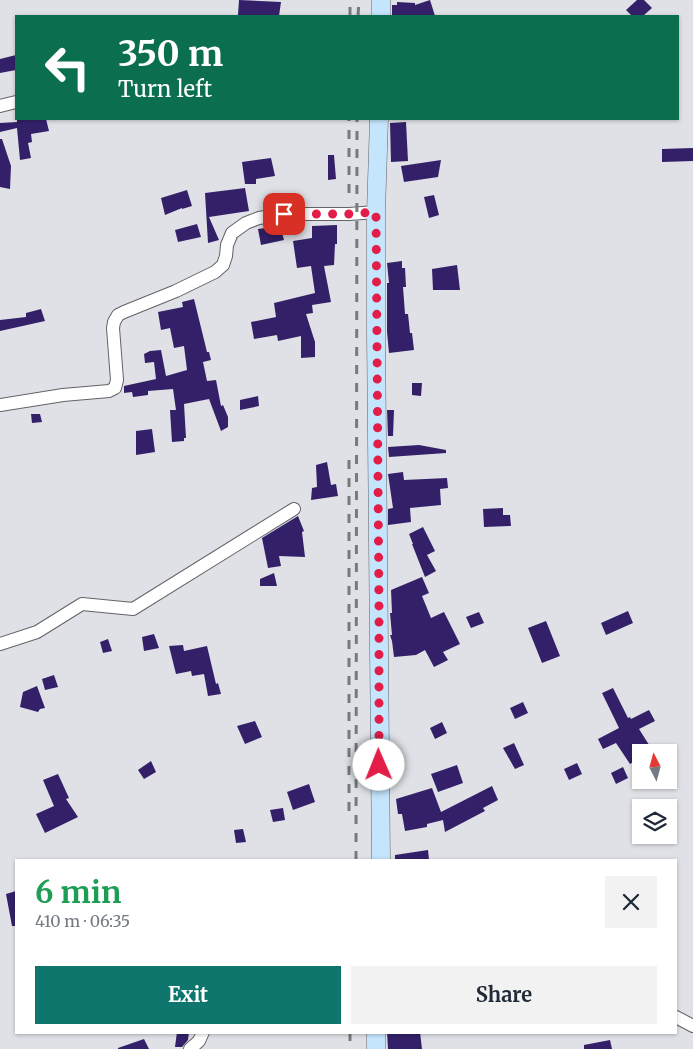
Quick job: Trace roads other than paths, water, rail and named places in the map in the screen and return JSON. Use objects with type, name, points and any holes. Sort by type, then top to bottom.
[{"type":"street","points":[[381,0],[381,15]]},
{"type":"street","points":[[0,106],[15,102]]},
{"type":"street","points":[[379,120],[376,212],[381,859]]},
{"type":"street","points":[[0,405],[63,394],[109,391],[115,388],[117,380],[113,328],[118,315],[176,291],[215,272],[223,264],[232,233],[246,223],[258,218],[284,214],[376,212]]},
{"type":"street","points":[[0,644],[37,632],[82,604],[133,609],[294,510]]},
{"type":"street","points":[[677,1018],[693,1026]]},
{"type":"street","points":[[190,1049],[199,1042],[202,1034]]},
{"type":"street","points":[[376,1034],[376,1049]]},
{"type":"railway","points":[[350,0],[350,15]]},
{"type":"railway","points":[[358,15],[359,0]]},
{"type":"railway","points":[[349,120],[349,193]]},
{"type":"railway","points":[[356,859],[357,120]]},
{"type":"railway","points":[[349,460],[349,813]]},
{"type":"railway","points":[[350,1034],[350,1049]]}]
